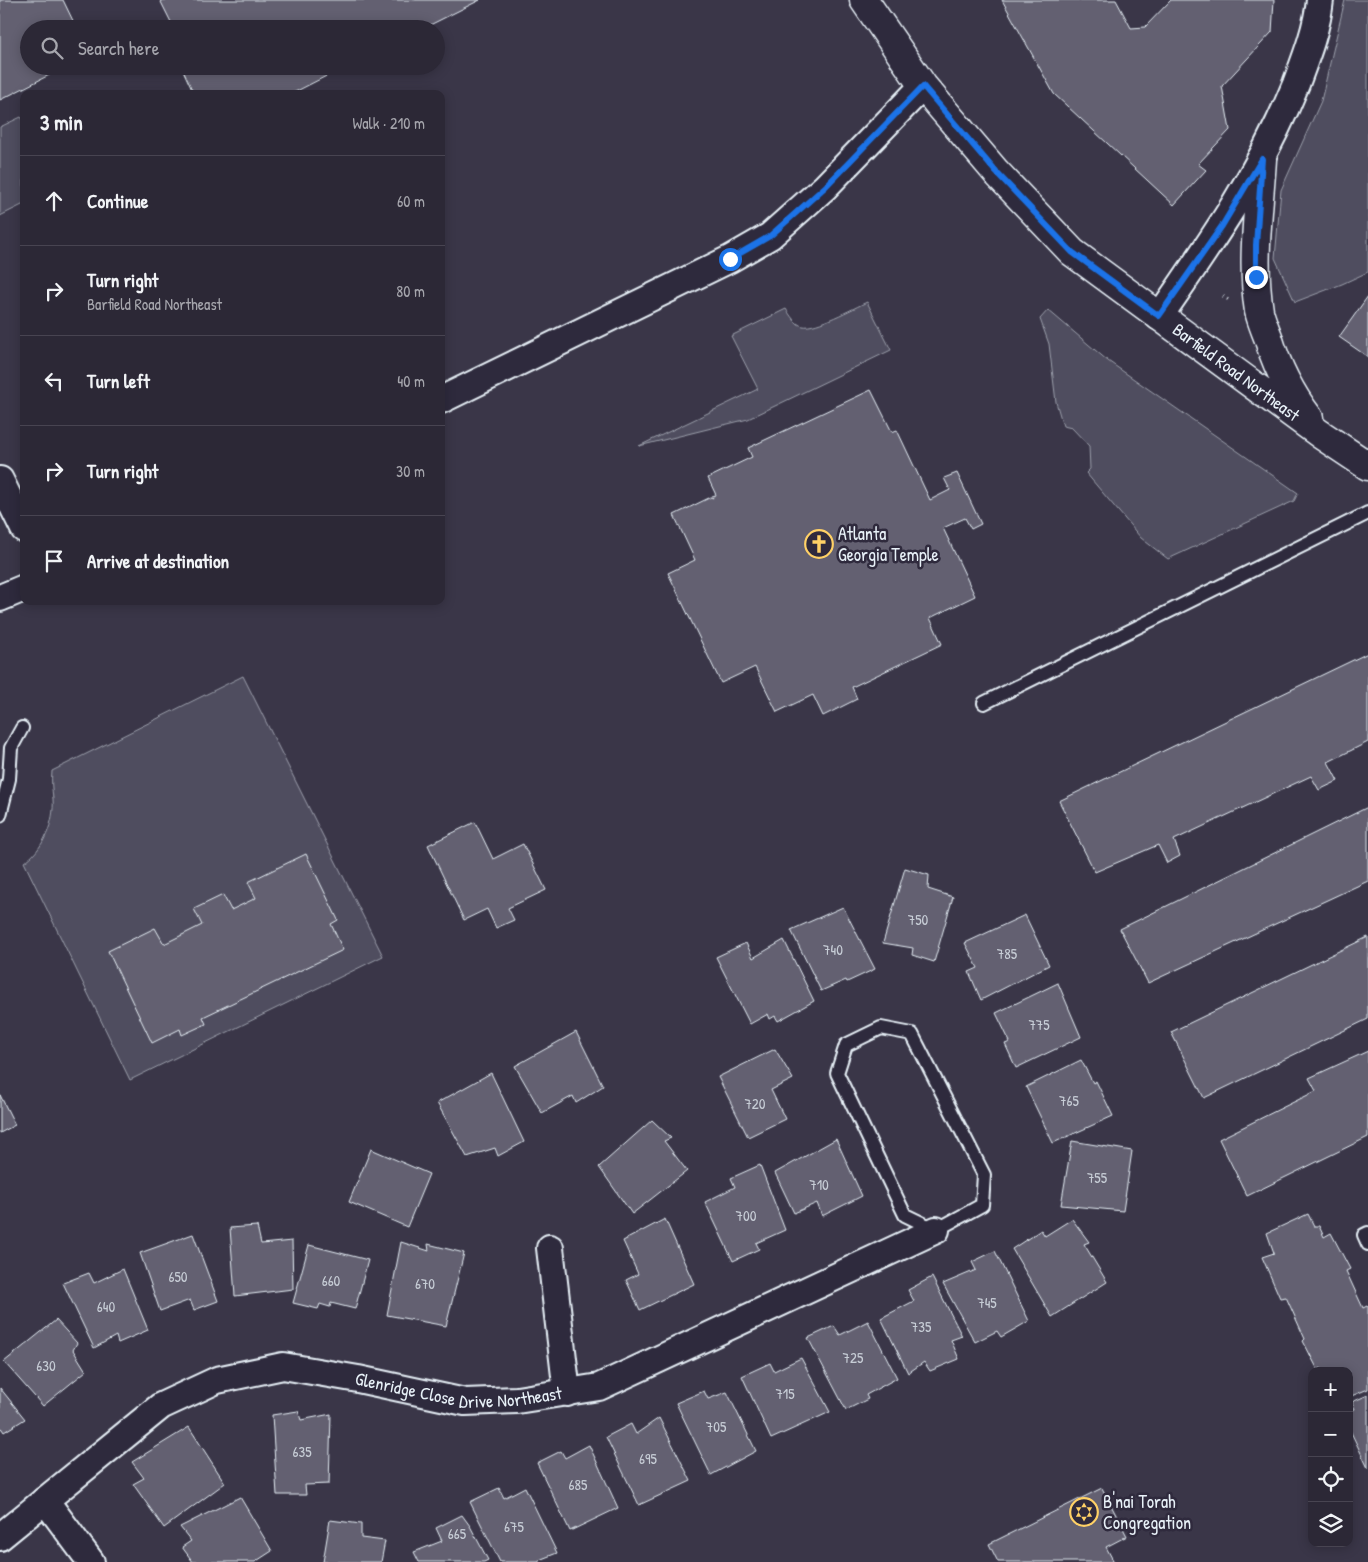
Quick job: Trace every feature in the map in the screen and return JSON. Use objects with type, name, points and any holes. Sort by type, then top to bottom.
[{"type":"street","name":"Barfield Road Northeast","points":[[864,0],[923,86],[996,172],[1072,252],[1320,434],[1368,466]]},
{"type":"street","points":[[1159,316],[1222,226],[1262,159],[1281,120],[1302,67],[1318,14],[1320,0]]},
{"type":"street","points":[[445,398],[730,259],[770,236],[825,187],[923,86]]},
{"type":"street","points":[[1262,159],[1256,245],[1256,277],[1260,313],[1282,375],[1295,399],[1320,434]]},
{"type":"street","points":[[0,480],[20,521]]},
{"type":"street","points":[[0,598],[20,590]]},
{"type":"street","name":"Glenridge Close Drive Northeast","points":[[0,1537],[161,1406],[218,1380],[283,1366],[358,1379],[465,1402],[517,1400],[599,1387],[936,1230]]},
{"type":"street","points":[[550,1248],[566,1392]]},
{"type":"street","points":[[45,1500],[91,1562]]},
{"type":"lane","points":[[984,703],[1368,514]]},
{"type":"lane","points":[[0,815],[9,779],[11,748],[22,728]]},
{"type":"lane","points":[[881,1028],[912,1034],[984,1175],[982,1205],[936,1230],[905,1215],[837,1073],[846,1045],[881,1028]]},
{"type":"lane","points":[[1368,1233],[1364,1235],[1368,1244]]},
{"type":"shaded area","points":[[1345,0],[1368,0],[1368,272],[1295,302],[1275,258],[1281,190],[1321,101]]},
{"type":"shaded area","points":[[20,117],[20,206],[0,216],[0,127]]},
{"type":"shaded area","points":[[867,302],[891,350],[748,419],[639,446],[758,389],[731,336],[786,309],[798,324],[809,326],[835,317]]},
{"type":"shaded area","points":[[1048,310],[1108,361],[1298,493],[1294,501],[1168,559],[1141,538],[1086,473],[1090,469],[1089,446],[1072,428],[1063,426],[1056,402],[1049,344],[1040,319]]},
{"type":"shaded area","points":[[243,676],[383,956],[130,1080],[24,862],[37,851],[50,826],[53,808],[52,771]]},
{"type":"building","points":[[0,0],[63,0],[73,20],[20,20],[20,75],[49,75],[0,100]]},
{"type":"building","points":[[160,0],[480,0],[440,20],[170,20]]},
{"type":"building","points":[[1002,0],[1116,0],[1131,28],[1145,27],[1171,0],[1274,0],[1272,32],[1222,86],[1230,130],[1198,164],[1206,170],[1174,205],[1054,94]]},
{"type":"building","points":[[185,75],[328,75],[299,90],[192,90]]},
{"type":"building","points":[[1368,296],[1368,357],[1339,337]]},
{"type":"building","name":"Atlanta Georgia Temple","points":[[871,390],[892,432],[897,430],[930,500],[950,490],[944,478],[957,473],[981,524],[971,529],[965,518],[943,528],[975,596],[930,618],[942,644],[852,687],[857,699],[823,716],[813,695],[777,712],[755,667],[721,683],[668,573],[695,560],[674,515],[711,497],[713,498],[712,496],[716,495],[708,478],[752,457],[748,448]]},
{"type":"building","points":[[1368,653],[1368,742],[1328,762],[1338,781],[1319,790],[1311,776],[1174,840],[1180,856],[1167,863],[1158,845],[1095,872],[1059,801]]},
{"type":"building","points":[[1368,807],[1368,881],[1148,983],[1120,929]]},
{"type":"building","points":[[475,822],[493,859],[523,844],[546,890],[508,908],[514,920],[496,928],[487,909],[464,920],[428,845]]},
{"type":"building","points":[[306,854],[338,920],[331,924],[343,950],[203,1017],[206,1024],[182,1035],[180,1029],[152,1043],[108,951],[155,928],[164,944],[202,925],[194,909],[223,895],[231,910],[256,898],[248,882]]},
{"type":"building","points":[[905,868],[929,875],[928,889],[953,897],[934,962],[912,955],[913,948],[883,943]]},
{"type":"building","points":[[843,907],[875,969],[821,991],[791,930]]},
{"type":"building","points":[[1025,915],[1049,965],[981,1000],[969,972],[978,968],[965,943]]},
{"type":"building","points":[[1368,937],[1368,1019],[1204,1098],[1171,1032]]},
{"type":"building","points":[[784,940],[814,1001],[778,1021],[775,1016],[770,1019],[768,1014],[750,1024],[716,957],[746,943],[753,958]]},
{"type":"building","points":[[1058,983],[1081,1037],[1016,1068],[1005,1044],[1010,1042],[996,1013]]},
{"type":"building","points":[[576,1032],[603,1086],[576,1103],[573,1096],[542,1113],[515,1066]]},
{"type":"building","points":[[775,1049],[793,1079],[771,1090],[785,1119],[748,1137],[718,1077]]},
{"type":"building","points":[[1368,1051],[1368,1137],[1247,1196],[1219,1139],[1316,1091],[1309,1078]]},
{"type":"building","points":[[1081,1060],[1093,1083],[1096,1081],[1113,1116],[1053,1143],[1026,1087]]},
{"type":"building","points":[[491,1073],[524,1142],[498,1156],[495,1148],[467,1157],[437,1103]]},
{"type":"building","points":[[0,1095],[15,1125],[0,1133]]},
{"type":"building","points":[[652,1120],[671,1138],[664,1141],[687,1171],[632,1214],[599,1167]]},
{"type":"building","points":[[836,1139],[862,1196],[822,1216],[817,1203],[794,1213],[775,1173]]},
{"type":"building","points":[[1072,1141],[1132,1151],[1123,1211],[1061,1205]]},
{"type":"building","points":[[371,1149],[429,1174],[407,1227],[349,1202]]},
{"type":"building","points":[[760,1165],[785,1230],[756,1243],[759,1249],[733,1261],[705,1202],[735,1187],[731,1178]]},
{"type":"building","points":[[1308,1214],[1314,1226],[1319,1226],[1324,1237],[1331,1233],[1350,1269],[1346,1271],[1363,1308],[1368,1307],[1368,1389],[1353,1395],[1353,1367],[1316,1367],[1303,1341],[1305,1339],[1286,1297],[1280,1298],[1262,1257],[1274,1253],[1267,1233]]},
{"type":"building","points":[[665,1219],[694,1284],[640,1310],[626,1280],[638,1274],[623,1241]]},
{"type":"building","points":[[1072,1219],[1089,1242],[1084,1244],[1107,1282],[1052,1317],[1012,1249],[1041,1230],[1045,1236]]},
{"type":"building","points":[[257,1226],[261,1244],[292,1241],[293,1289],[235,1296],[230,1228]]},
{"type":"building","points":[[193,1234],[218,1301],[194,1310],[190,1300],[160,1311],[140,1253]]},
{"type":"building","points":[[401,1242],[429,1251],[428,1244],[464,1253],[446,1326],[387,1315]]},
{"type":"building","points":[[309,1245],[368,1260],[355,1309],[331,1303],[330,1307],[320,1304],[318,1309],[293,1303]]},
{"type":"building","points":[[995,1251],[1029,1321],[1001,1337],[997,1331],[975,1342],[943,1284],[976,1270],[972,1262]]},
{"type":"building","points":[[123,1269],[148,1330],[118,1343],[116,1336],[94,1348],[63,1283],[89,1273],[94,1283]]},
{"type":"building","points":[[932,1277],[962,1336],[951,1340],[959,1359],[930,1371],[924,1362],[908,1373],[881,1318],[914,1301],[908,1290]]},
{"type":"building","points":[[56,1320],[77,1343],[73,1350],[86,1371],[43,1406],[4,1362]]},
{"type":"building","points":[[868,1321],[897,1378],[866,1395],[868,1399],[846,1410],[808,1338],[834,1326],[840,1335]]},
{"type":"building","points":[[801,1358],[830,1412],[771,1439],[742,1376],[770,1363],[774,1371]]},
{"type":"building","points":[[0,1388],[25,1419],[4,1432],[0,1426]]},
{"type":"building","points":[[704,1391],[708,1399],[727,1392],[756,1451],[711,1475],[676,1403]]},
{"type":"building","points":[[1368,1395],[1368,1468],[1353,1436],[1353,1410],[1355,1409],[1353,1402]]},
{"type":"building","points":[[298,1411],[301,1420],[331,1414],[329,1484],[305,1485],[306,1495],[277,1495],[272,1415]]},
{"type":"building","points":[[659,1418],[691,1481],[639,1505],[606,1437],[631,1424],[636,1434]]},
{"type":"building","points":[[189,1427],[225,1483],[164,1528],[133,1484],[144,1478],[132,1462]]},
{"type":"building","points":[[589,1445],[618,1508],[570,1531],[537,1463],[561,1451],[565,1458]]},
{"type":"building","points":[[525,1487],[557,1553],[539,1560],[539,1562],[500,1562],[470,1502],[499,1488],[504,1498]]},
{"type":"building","name":"B'nai Torah Congregation","points":[[1102,1488],[1127,1536],[1106,1547],[1114,1562],[998,1562],[989,1544]]},
{"type":"building","points":[[240,1497],[272,1551],[255,1562],[193,1562],[182,1547],[191,1541],[180,1527]]},
{"type":"building","points":[[462,1515],[488,1560],[484,1562],[419,1562],[414,1552],[442,1541],[436,1528]]},
{"type":"building","points":[[330,1520],[361,1524],[361,1538],[385,1541],[381,1562],[323,1562]]},
{"type":"place","name":"Atlanta Georgia Temple","points":[[819,544]]},
{"type":"place","name":"B'nai Torah Congregation","points":[[1084,1512]]},
{"type":"route","points":[[730,259],[770,236],[825,187],[923,86],[996,172],[1072,252],[1159,316],[1222,226],[1262,159],[1256,245],[1256,277]]}]
